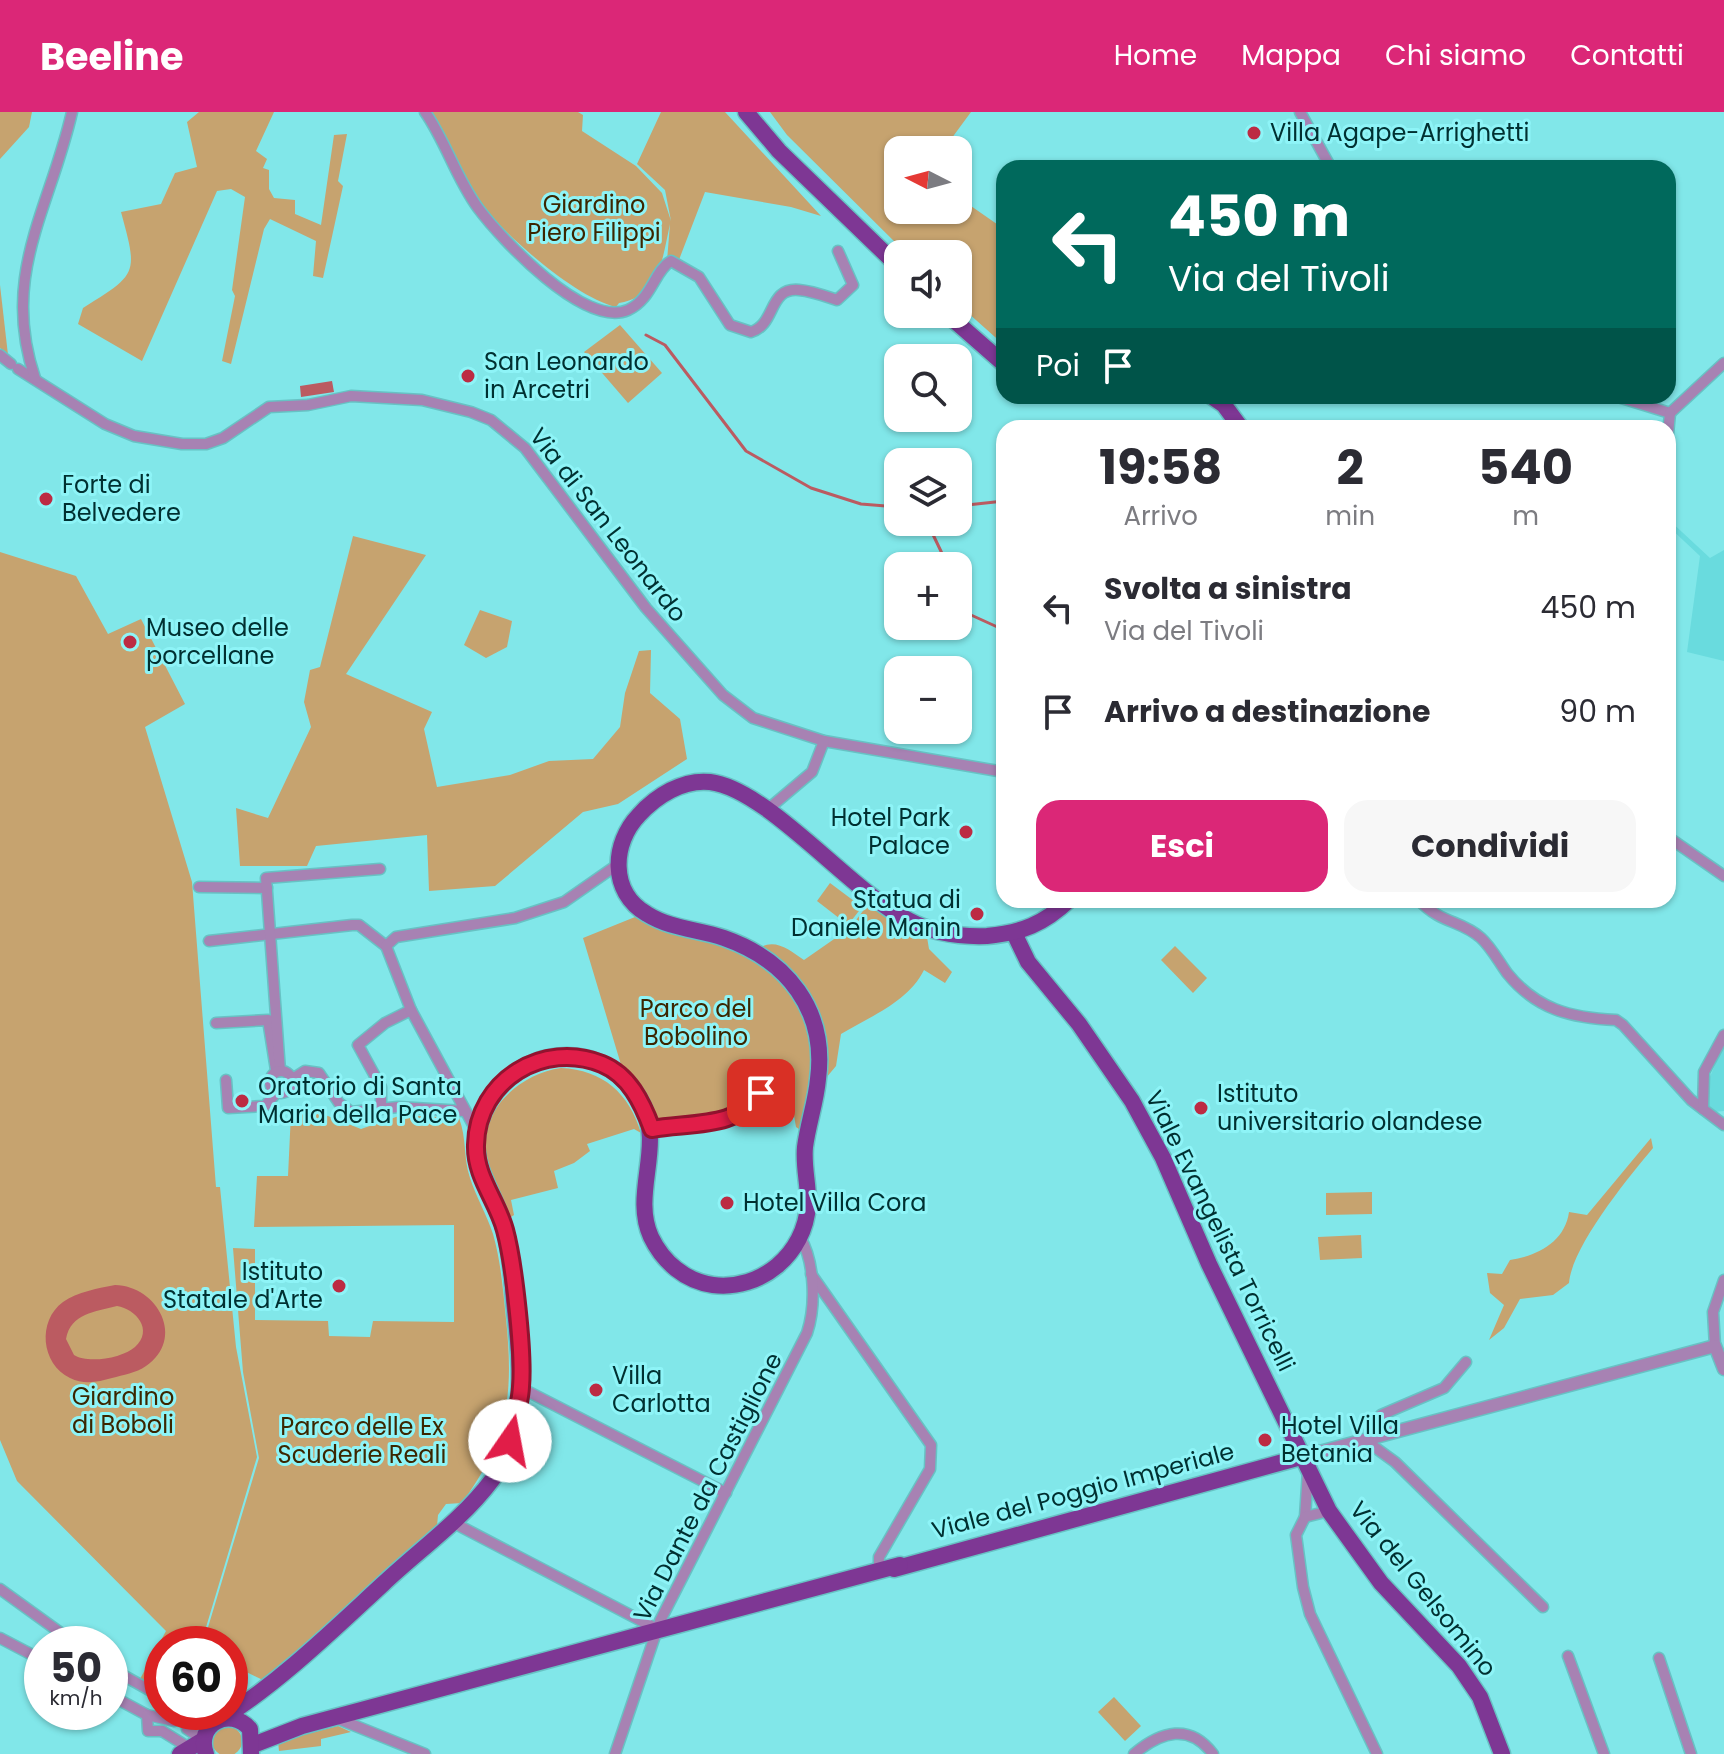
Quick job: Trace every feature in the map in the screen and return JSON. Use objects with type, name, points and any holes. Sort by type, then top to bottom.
[{"type":"main road","points":[[746,112],[779,151],[884,252]]},
{"type":"main road","points":[[963,328],[996,357]]},
{"type":"main road","points":[[1223,404],[1235,420]]},
{"type":"main road","points":[[248,1700],[274,1682],[452,1522],[496,1474],[510,1441],[521,1388],[507,1240],[477,1162],[477,1132],[485,1109],[506,1079],[533,1061],[563,1056],[601,1063],[618,1072],[643,1106],[652,1129],[645,1217],[652,1240],[666,1260],[684,1276],[703,1283],[744,1283],[779,1265],[800,1237],[808,1210],[806,1144],[819,1075],[815,1032],[801,991],[787,975],[745,948],[648,915],[628,897],[617,865],[624,833],[637,816],[671,790],[689,782],[725,785],[767,810],[890,909],[938,932],[970,936],[1014,933],[1036,926],[1059,908]]},
{"type":"main road","name":"Viale Evangelista Torricelli","points":[[1014,933],[1025,957],[1104,1058],[1132,1101],[1163,1158],[1304,1464]]},
{"type":"main road","name":"Via del Gelsomino","points":[[1304,1464],[1329,1511],[1381,1583],[1459,1666],[1480,1697],[1502,1754]]},
{"type":"main road","name":"Viale del Poggio Imperiale","points":[[237,1730],[255,1743],[334,1717],[889,1568],[1304,1464]]},
{"type":"main road","points":[[255,1743],[274,1682]]},
{"type":"main road","points":[[194,1750],[207,1730]]},
{"type":"street","points":[[35,378],[16,331],[13,276],[72,112]]},
{"type":"street","points":[[425,112],[440,132],[468,192],[505,239],[574,299],[610,311],[633,307],[645,297],[671,261],[699,277],[730,325],[751,332],[765,324],[777,296],[783,293],[799,290],[837,300],[847,293],[853,285],[838,251]]},
{"type":"street","points":[[1300,112],[1327,160]]},
{"type":"street","name":"Via di San Leonardo","points":[[0,355],[105,424],[134,436],[182,444],[206,444],[223,438],[269,407],[308,405],[351,396],[422,400],[491,420],[525,448],[616,572],[723,695],[753,718],[824,741],[996,771]]},
{"type":"street","points":[[1670,420],[1670,413],[1724,363]]},
{"type":"street","points":[[1641,404],[1670,413]]},
{"type":"street","points":[[767,810],[812,772],[824,741]]},
{"type":"street","points":[[1676,843],[1724,876]]},
{"type":"street","points":[[386,946],[396,937],[504,921],[555,905],[617,865]]},
{"type":"street","points":[[277,1092],[270,1083],[278,1072],[266,878],[380,869]]},
{"type":"street","points":[[199,887],[267,888]]},
{"type":"street","points":[[1426,908],[1434,916],[1469,929],[1484,940],[1516,983],[1535,1002],[1565,1014],[1616,1020],[1623,1025],[1703,1109],[1721,1119]]},
{"type":"street","points":[[209,941],[359,925],[386,946],[411,1010],[477,1132]]},
{"type":"street","points":[[381,1109],[381,1087],[358,1045],[385,1023],[411,1010]]},
{"type":"street","points":[[216,1023],[268,1020],[278,1072],[291,1080]]},
{"type":"street","points":[[1703,1109],[1704,1072],[1724,1035]]},
{"type":"street","points":[[226,1080],[228,1108],[265,1106],[277,1092],[289,1089],[291,1080],[305,1071],[314,1070],[323,1076],[346,1111],[464,1111]]},
{"type":"street","points":[[652,1129],[729,1118],[749,1108],[761,1093]]},
{"type":"street","name":"Via Dante da Castiglione","points":[[615,1754],[726,1493],[807,1333],[812,1311],[810,1272],[806,1248],[800,1237]]},
{"type":"street","points":[[810,1272],[931,1445],[930,1469],[879,1557],[889,1568]]},
{"type":"street","points":[[1724,1280],[1713,1312],[1715,1346],[1724,1369]]},
{"type":"street","name":"Viale del Poggio Imperiale","points":[[1304,1464],[1371,1438],[1715,1346]]},
{"type":"street","points":[[1466,1362],[1444,1388],[1381,1415],[1370,1431],[1373,1446],[1395,1462],[1543,1607]]},
{"type":"street","points":[[521,1388],[726,1493]]},
{"type":"street","points":[[1385,1434],[1395,1462]]},
{"type":"street","points":[[1304,1464],[1305,1517],[1296,1541],[1310,1614],[1377,1754]]},
{"type":"street","points":[[1305,1517],[1329,1511]]},
{"type":"street","points":[[452,1522],[671,1626]]},
{"type":"street","points":[[0,1589],[51,1626]]},
{"type":"street","points":[[0,1638],[24,1651]]},
{"type":"street","points":[[1568,1656],[1604,1754]]},
{"type":"street","points":[[1659,1658],[1691,1754]]},
{"type":"street","points":[[334,1717],[425,1754]]},
{"type":"street","points":[[150,1730],[194,1750]]},
{"type":"street","points":[[187,1730],[194,1750]]},
{"type":"street","points":[[1134,1754],[1149,1741],[1173,1731],[1199,1738],[1213,1754]]},
{"type":"shaded area","points":[[332,381],[334,392],[301,397],[300,386]]},
{"type":"shaded area","points":[[1676,526],[1710,558],[1724,550],[1724,661],[1687,652],[1700,556],[1676,534]]},
{"type":"shaded area","points":[[1724,1043],[1724,1111],[1714,1112],[1707,1104],[1707,1084]]},
{"type":"shaded area","points":[[115,1285],[144,1294],[162,1316],[164,1342],[158,1355],[146,1366],[125,1375],[96,1382],[70,1378],[60,1371],[48,1353],[46,1331],[49,1320],[63,1302],[88,1291]],"holes":[[[117,1306],[136,1316],[143,1327],[143,1334],[135,1347],[105,1358],[88,1359],[74,1355],[66,1339],[73,1324],[93,1312]]]},
{"type":"green space","points":[[0,112],[32,112],[29,127],[0,159]]},
{"type":"green space","points":[[199,112],[274,112],[256,151],[267,159],[263,168],[269,170],[269,189],[274,198],[295,200],[295,214],[321,225],[334,135],[347,134],[338,181],[343,186],[323,278],[313,276],[316,241],[270,219],[264,229],[231,364],[222,361],[235,296],[232,290],[245,197],[231,189],[217,191],[142,361],[78,324],[83,308],[115,287],[129,270],[130,248],[121,212],[161,204],[175,173],[197,167],[187,122]]},
{"type":"green space","name":"Giardino Piero Filippi","points":[[432,112],[578,112],[583,115],[582,131],[636,166],[662,193],[671,221],[665,190],[637,164],[661,112],[725,112],[821,216],[791,207],[705,192],[677,265],[667,261],[670,224],[661,263],[651,284],[643,293],[616,307],[562,279],[493,218],[466,183]]},
{"type":"green space","points":[[770,112],[971,112],[953,136],[884,136],[884,224],[972,224],[972,207],[996,223],[996,338],[972,316],[972,240],[893,240],[787,135]]},
{"type":"green space","points":[[0,285],[8,355],[0,348]]},
{"type":"green space","points":[[620,325],[662,373],[628,403],[584,352]]},
{"type":"green space","points":[[353,536],[426,555],[346,674],[432,712],[424,729],[437,787],[510,775],[549,761],[593,759],[620,727],[625,693],[639,651],[651,650],[650,693],[680,719],[687,759],[618,804],[583,812],[495,886],[429,891],[427,835],[316,846],[307,866],[240,866],[236,808],[268,818],[311,727],[304,702],[310,670],[320,667]]},
{"type":"green space","name":"Giardino di Boboli","points":[[0,552],[76,576],[108,634],[141,619],[185,704],[145,727],[192,882],[216,1187],[220,1187],[236,1347],[257,1457],[206,1626],[161,1626],[17,1481],[0,1440]]},
{"type":"green space","points":[[480,610],[512,621],[507,647],[486,658],[464,645]]},
{"type":"green space","points":[[830,883],[862,907],[848,925],[817,901]]},
{"type":"green space","name":"Parco del Bobolino","points":[[872,899],[926,931],[929,949],[952,972],[945,983],[924,970],[899,1000],[841,1034],[836,1066],[821,1084],[815,1013],[755,951],[774,944],[804,960],[850,928]]},
{"type":"green space","name":"Parco del Bobolino","points":[[635,917],[732,945],[767,967],[805,1007],[815,1071],[803,1132],[796,1127],[793,1110],[768,1088],[745,1115],[656,1131],[622,1068],[583,938]]},
{"type":"green space","points":[[1175,946],[1207,978],[1193,993],[1161,960]]},
{"type":"green space","points":[[561,1068],[590,1073],[612,1086],[629,1106],[641,1133],[634,1129],[587,1144],[590,1151],[574,1163],[554,1171],[558,1188],[511,1200],[514,1215],[511,1217],[486,1160],[487,1127],[494,1112],[516,1087],[530,1078]]},
{"type":"green space","name":"Parco delle Ex Scuderie Reali","points":[[310,1109],[361,1129],[402,1115],[459,1118],[470,1178],[491,1227],[498,1255],[509,1371],[508,1394],[498,1437],[462,1503],[446,1504],[438,1515],[437,1526],[267,1682],[248,1673],[248,1626],[208,1626],[259,1458],[243,1372],[233,1248],[255,1249],[255,1320],[328,1321],[329,1336],[370,1337],[373,1321],[454,1322],[454,1225],[254,1227],[257,1176],[288,1176],[291,1113]]},
{"type":"green space","points":[[1651,1138],[1653,1148],[1590,1232],[1572,1268],[1569,1283],[1553,1295],[1520,1299],[1504,1328],[1489,1340],[1504,1305],[1490,1293],[1487,1273],[1502,1274],[1510,1260],[1548,1246],[1562,1232],[1569,1212],[1587,1215]]},
{"type":"green space","points":[[1372,1192],[1372,1214],[1326,1215],[1326,1193]]},
{"type":"green space","points":[[1361,1235],[1362,1258],[1320,1260],[1318,1237]]},
{"type":"green space","points":[[1114,1697],[1141,1726],[1125,1741],[1098,1712]]},
{"type":"green space","points":[[338,1726],[351,1732],[321,1739],[321,1746],[279,1751],[278,1741]]},
{"type":"green space","points":[[216,1730],[238,1730],[242,1741],[238,1752],[221,1755],[216,1752],[212,1741]]},
{"type":"waterway","points":[[646,335],[665,345],[746,451],[811,488],[861,504],[884,506]]},
{"type":"waterway","points":[[972,504],[996,502]]},
{"type":"waterway","points":[[934,536],[941,552]]},
{"type":"waterway","points":[[972,615],[996,626]]},
{"type":"place","name":"Villa Agape-Arrighetti","points":[[1254,133]]},
{"type":"place","name":"San Leonardo in Arcetri","points":[[468,376]]},
{"type":"place","name":"Forte di Belvedere","points":[[46,499]]},
{"type":"place","name":"Museo delle porcellane","points":[[130,642]]},
{"type":"place","name":"Hotel Park Palace","points":[[966,832]]},
{"type":"place","name":"Statua di Daniele Manin","points":[[977,914]]},
{"type":"place","name":"Oratorio di Santa Maria della Pace","points":[[242,1101]]},
{"type":"place","name":"Istituto universitario olandese","points":[[1201,1108]]},
{"type":"place","name":"Hotel Villa Cora","points":[[727,1203]]},
{"type":"place","name":"Istituto Statale d'Arte","points":[[339,1286]]},
{"type":"place","name":"Villa Carlotta","points":[[596,1390]]},
{"type":"place","name":"Hotel Villa Betania","points":[[1265,1440]]},
{"type":"route","points":[[510,1441],[521,1388],[511,1267],[505,1229],[481,1175],[476,1146],[480,1120],[495,1092],[517,1070],[533,1061],[549,1056],[579,1057],[618,1072],[633,1089],[652,1129],[729,1118],[749,1108],[761,1093]]}]
